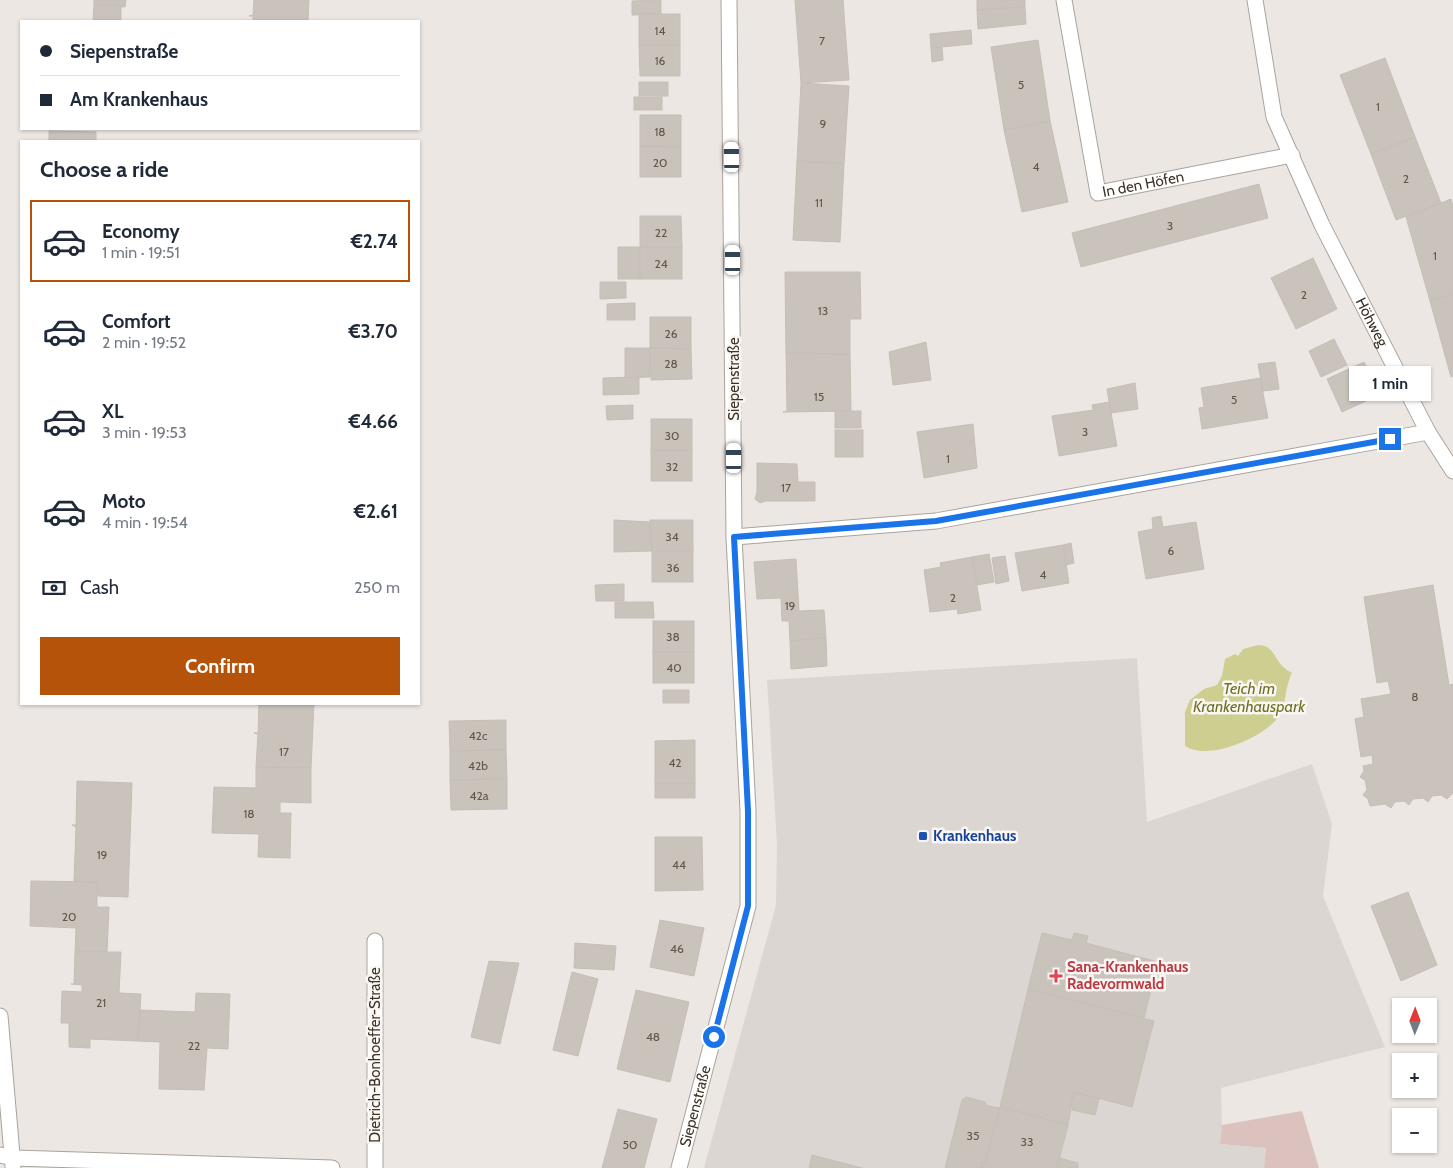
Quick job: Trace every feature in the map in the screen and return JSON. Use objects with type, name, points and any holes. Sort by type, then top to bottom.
[{"type":"street","name":"Siepenstraße","points":[[679,1168],[748,906],[748,811],[734,537],[729,0]]},
{"type":"street","name":"In den Höfen","points":[[1064,0],[1098,193],[1292,155]]},
{"type":"street","points":[[1255,0],[1274,117],[1292,155]]},
{"type":"street","name":"Höhweg","points":[[1292,155],[1322,225],[1428,432],[1453,472]]},
{"type":"street","points":[[734,537],[936,521],[1428,432]]},
{"type":"street","name":"Dietrich-Bonhoeffer-Straße","points":[[375,942],[375,1168]]},
{"type":"street","points":[[0,1016],[9,1160],[332,1168]]},
{"type":"shaded area","name":"Sana-Krankenhaus Radevormwald","points":[[1137,658],[1147,822],[1312,764],[1332,824],[1323,896],[1385,1047],[1221,1088],[1222,1125],[1220,1144],[1266,1148],[1264,1168],[704,1168],[776,905],[777,844],[767,680]]},
{"type":"shaded area","points":[[1302,1111],[1319,1168],[1264,1168],[1266,1148],[1220,1144],[1222,1125]]},
{"type":"water","name":"Teich im Krankenhauspark","points":[[1258,645],[1269,648],[1286,670],[1292,673],[1280,715],[1258,734],[1233,746],[1207,751],[1195,750],[1185,746],[1185,712],[1190,700],[1204,689],[1217,685],[1222,676],[1225,659],[1235,654],[1238,656],[1243,649]]},
{"type":"building","points":[[94,0],[126,0],[125,7],[94,5]]},
{"type":"building","points":[[254,0],[309,0],[308,20],[253,20],[253,16],[249,16],[253,15]]},
{"type":"building","points":[[661,0],[661,14],[632,15],[632,1]]},
{"type":"building","points":[[795,0],[843,0],[849,80],[801,83]]},
{"type":"building","points":[[977,0],[1025,0],[1025,7],[977,10]]},
{"type":"building","points":[[94,5],[121,6],[121,20],[93,20]]},
{"type":"building","points":[[1025,7],[1026,24],[978,29],[977,10]]},
{"type":"building","points":[[639,14],[680,14],[680,45],[639,45]]},
{"type":"building","points":[[971,30],[972,44],[931,48],[930,34]]},
{"type":"building","points":[[1038,40],[1050,121],[1004,130],[991,47]]},
{"type":"building","points":[[639,45],[680,45],[680,76],[640,76]]},
{"type":"building","points":[[942,47],[943,60],[932,62],[931,48]]},
{"type":"building","points":[[1385,58],[1415,137],[1371,154],[1340,75]]},
{"type":"building","points":[[639,82],[668,82],[668,96],[639,96]]},
{"type":"building","points":[[801,83],[849,86],[844,164],[797,161]]},
{"type":"building","points":[[634,97],[662,97],[662,110],[634,110]]},
{"type":"building","points":[[640,115],[681,115],[681,147],[640,146]]},
{"type":"building","points":[[1050,121],[1068,202],[1022,212],[1004,130]]},
{"type":"building","points":[[49,131],[96,132],[96,140],[49,140]]},
{"type":"building","points":[[1415,137],[1441,203],[1396,220],[1371,154]]},
{"type":"building","points":[[640,146],[681,147],[681,177],[640,177]]},
{"type":"building","points":[[797,161],[844,164],[840,242],[793,240]]},
{"type":"building","points":[[1259,184],[1268,218],[1081,267],[1072,233]]},
{"type":"building","points":[[1451,199],[1453,206],[1453,294],[1430,301],[1406,217]]},
{"type":"building","points":[[640,216],[681,216],[682,248],[640,248]]},
{"type":"building","points":[[618,247],[640,247],[640,279],[618,279]]},
{"type":"building","points":[[640,248],[682,248],[682,279],[640,279]]},
{"type":"building","points":[[1313,258],[1337,309],[1296,329],[1271,278]]},
{"type":"building","points":[[785,272],[860,272],[861,319],[850,319],[850,354],[786,353]]},
{"type":"building","points":[[600,282],[626,282],[626,298],[600,299]]},
{"type":"building","points":[[1453,294],[1453,376],[1451,377],[1430,301]]},
{"type":"building","points":[[635,303],[635,320],[607,320],[607,304]]},
{"type":"building","points":[[650,317],[691,317],[691,349],[650,348]]},
{"type":"building","points":[[1334,339],[1347,365],[1321,377],[1309,351]]},
{"type":"building","points":[[926,342],[931,380],[893,385],[889,352]]},
{"type":"building","points":[[625,348],[650,348],[650,377],[625,378]]},
{"type":"building","points":[[650,348],[691,349],[692,379],[651,380]]},
{"type":"building","points":[[786,353],[850,354],[851,411],[783,412],[787,411]]},
{"type":"building","points":[[1275,362],[1279,389],[1263,391],[1258,364]]},
{"type":"building","points":[[1364,362],[1379,395],[1342,412],[1327,379]]},
{"type":"building","points":[[639,377],[639,394],[603,395],[603,378]]},
{"type":"building","points":[[1260,378],[1268,418],[1202,429],[1199,408],[1204,407],[1201,388]]},
{"type":"building","points":[[1135,383],[1138,409],[1111,413],[1107,389]]},
{"type":"building","points":[[1109,402],[1117,446],[1059,456],[1052,416],[1093,410],[1092,405]]},
{"type":"building","points":[[633,405],[633,419],[607,420],[606,406]]},
{"type":"building","points":[[835,411],[861,411],[861,428],[835,428]]},
{"type":"building","points":[[651,419],[692,419],[692,450],[651,450]]},
{"type":"building","points":[[973,424],[977,468],[924,478],[917,432]]},
{"type":"building","points":[[835,430],[863,430],[863,457],[835,457]]},
{"type":"building","points":[[651,450],[692,450],[692,481],[651,481]]},
{"type":"building","points":[[757,463],[797,464],[798,482],[815,482],[815,501],[766,501],[760,503],[755,499],[757,492]]},
{"type":"building","points":[[1161,516],[1163,527],[1196,522],[1204,569],[1146,579],[1138,532],[1153,529],[1152,518]]},
{"type":"building","points":[[614,520],[650,522],[652,551],[614,552]]},
{"type":"building","points":[[650,520],[693,520],[693,551],[652,551]]},
{"type":"building","points":[[1071,543],[1074,563],[1066,565],[1063,545]]},
{"type":"building","points":[[1063,545],[1069,583],[1022,591],[1015,553]]},
{"type":"building","points":[[652,551],[693,551],[693,582],[652,582]]},
{"type":"building","points":[[989,554],[994,582],[977,585],[972,557]]},
{"type":"building","points":[[1005,556],[1009,581],[996,584],[992,558]]},
{"type":"building","points":[[972,557],[981,610],[958,614],[957,609],[930,612],[924,570],[941,567],[940,563]]},
{"type":"building","points":[[796,559],[799,611],[824,610],[826,638],[790,641],[789,621],[782,621],[781,598],[757,599],[754,562]]},
{"type":"building","points":[[624,584],[624,601],[596,601],[595,585]]},
{"type":"building","points":[[1433,585],[1449,685],[1453,684],[1453,793],[1447,799],[1441,795],[1432,796],[1428,802],[1423,798],[1413,799],[1409,805],[1404,801],[1395,802],[1391,808],[1385,804],[1370,806],[1368,799],[1363,795],[1367,790],[1365,780],[1360,777],[1364,771],[1363,766],[1373,764],[1372,755],[1361,757],[1355,719],[1364,717],[1361,699],[1391,694],[1388,681],[1377,683],[1364,597]]},
{"type":"building","points":[[615,602],[653,602],[654,618],[615,618]]},
{"type":"building","points":[[653,621],[694,621],[694,652],[653,652]]},
{"type":"building","points":[[826,638],[827,666],[791,669],[790,641]]},
{"type":"building","points":[[653,652],[694,652],[694,683],[653,683]]},
{"type":"building","points":[[663,690],[689,690],[689,703],[663,703]]},
{"type":"building","points":[[259,705],[314,705],[311,768],[256,767],[258,734],[254,733],[258,733]]},
{"type":"building","points":[[506,720],[506,750],[450,751],[449,721]]},
{"type":"building","points":[[695,740],[695,784],[655,784],[655,741]]},
{"type":"building","points":[[506,750],[507,779],[450,780],[450,751]]},
{"type":"building","points":[[256,767],[311,768],[311,803],[280,802],[280,813],[291,813],[290,858],[258,857],[259,834],[212,833],[214,787],[256,788]]},
{"type":"building","points":[[507,779],[507,809],[451,810],[450,780]]},
{"type":"building","points":[[77,781],[132,783],[128,897],[98,896],[97,882],[74,881],[76,827],[72,825],[76,825]]},
{"type":"building","points":[[655,784],[695,784],[695,798],[655,798]]},
{"type":"building","points":[[655,837],[702,837],[703,890],[655,891]]},
{"type":"building","points":[[31,881],[97,882],[97,907],[109,907],[107,952],[75,952],[76,928],[30,926]]},
{"type":"building","points":[[1408,892],[1437,965],[1401,981],[1371,906]]},
{"type":"building","points":[[660,920],[704,928],[694,976],[650,967]]},
{"type":"building","points":[[1042,933],[1072,940],[1074,933],[1088,936],[1086,943],[1158,962],[1144,1018],[1028,989]]},
{"type":"building","points":[[575,943],[616,946],[614,970],[574,968]]},
{"type":"building","points":[[75,952],[121,952],[119,993],[141,994],[138,1041],[90,1039],[90,1048],[69,1047],[69,1023],[61,1023],[62,991],[82,992],[82,985],[71,984],[74,984]]},
{"type":"building","points":[[489,961],[519,963],[500,1044],[471,1037]]},
{"type":"building","points":[[572,972],[598,979],[578,1056],[553,1050]]},
{"type":"building","points":[[1028,989],[1154,1021],[1132,1107],[1074,1092],[1068,1125],[1000,1107]]},
{"type":"building","points":[[636,990],[689,1002],[670,1082],[617,1069]]},
{"type":"building","points":[[196,993],[230,994],[228,1049],[207,1048],[204,1090],[159,1089],[160,1042],[138,1041],[140,1010],[195,1012]]},
{"type":"building","points":[[1074,1092],[1099,1099],[1095,1115],[1072,1110],[1073,1106],[1070,1106]]},
{"type":"building","points":[[966,1097],[985,1102],[987,1106],[1000,1108],[985,1163],[982,1162],[981,1168],[945,1168],[962,1100]]},
{"type":"building","points":[[1000,1107],[1068,1125],[1057,1168],[981,1168],[982,1162],[985,1163]]},
{"type":"building","points":[[618,1109],[657,1119],[644,1168],[602,1168]]},
{"type":"building","points":[[812,1155],[862,1168],[809,1168]]},
{"type":"building","points":[[1059,1158],[1078,1163],[1078,1168],[1057,1168]]},
{"type":"place","name":"Krankenhaus","points":[[923,836]]},
{"type":"place","name":"Sana-Krankenhaus Radevormwald","points":[[1056,976]]},
{"type":"route","points":[[714,1037],[748,906],[748,811],[742,725],[734,537],[936,521],[1390,439]]}]
